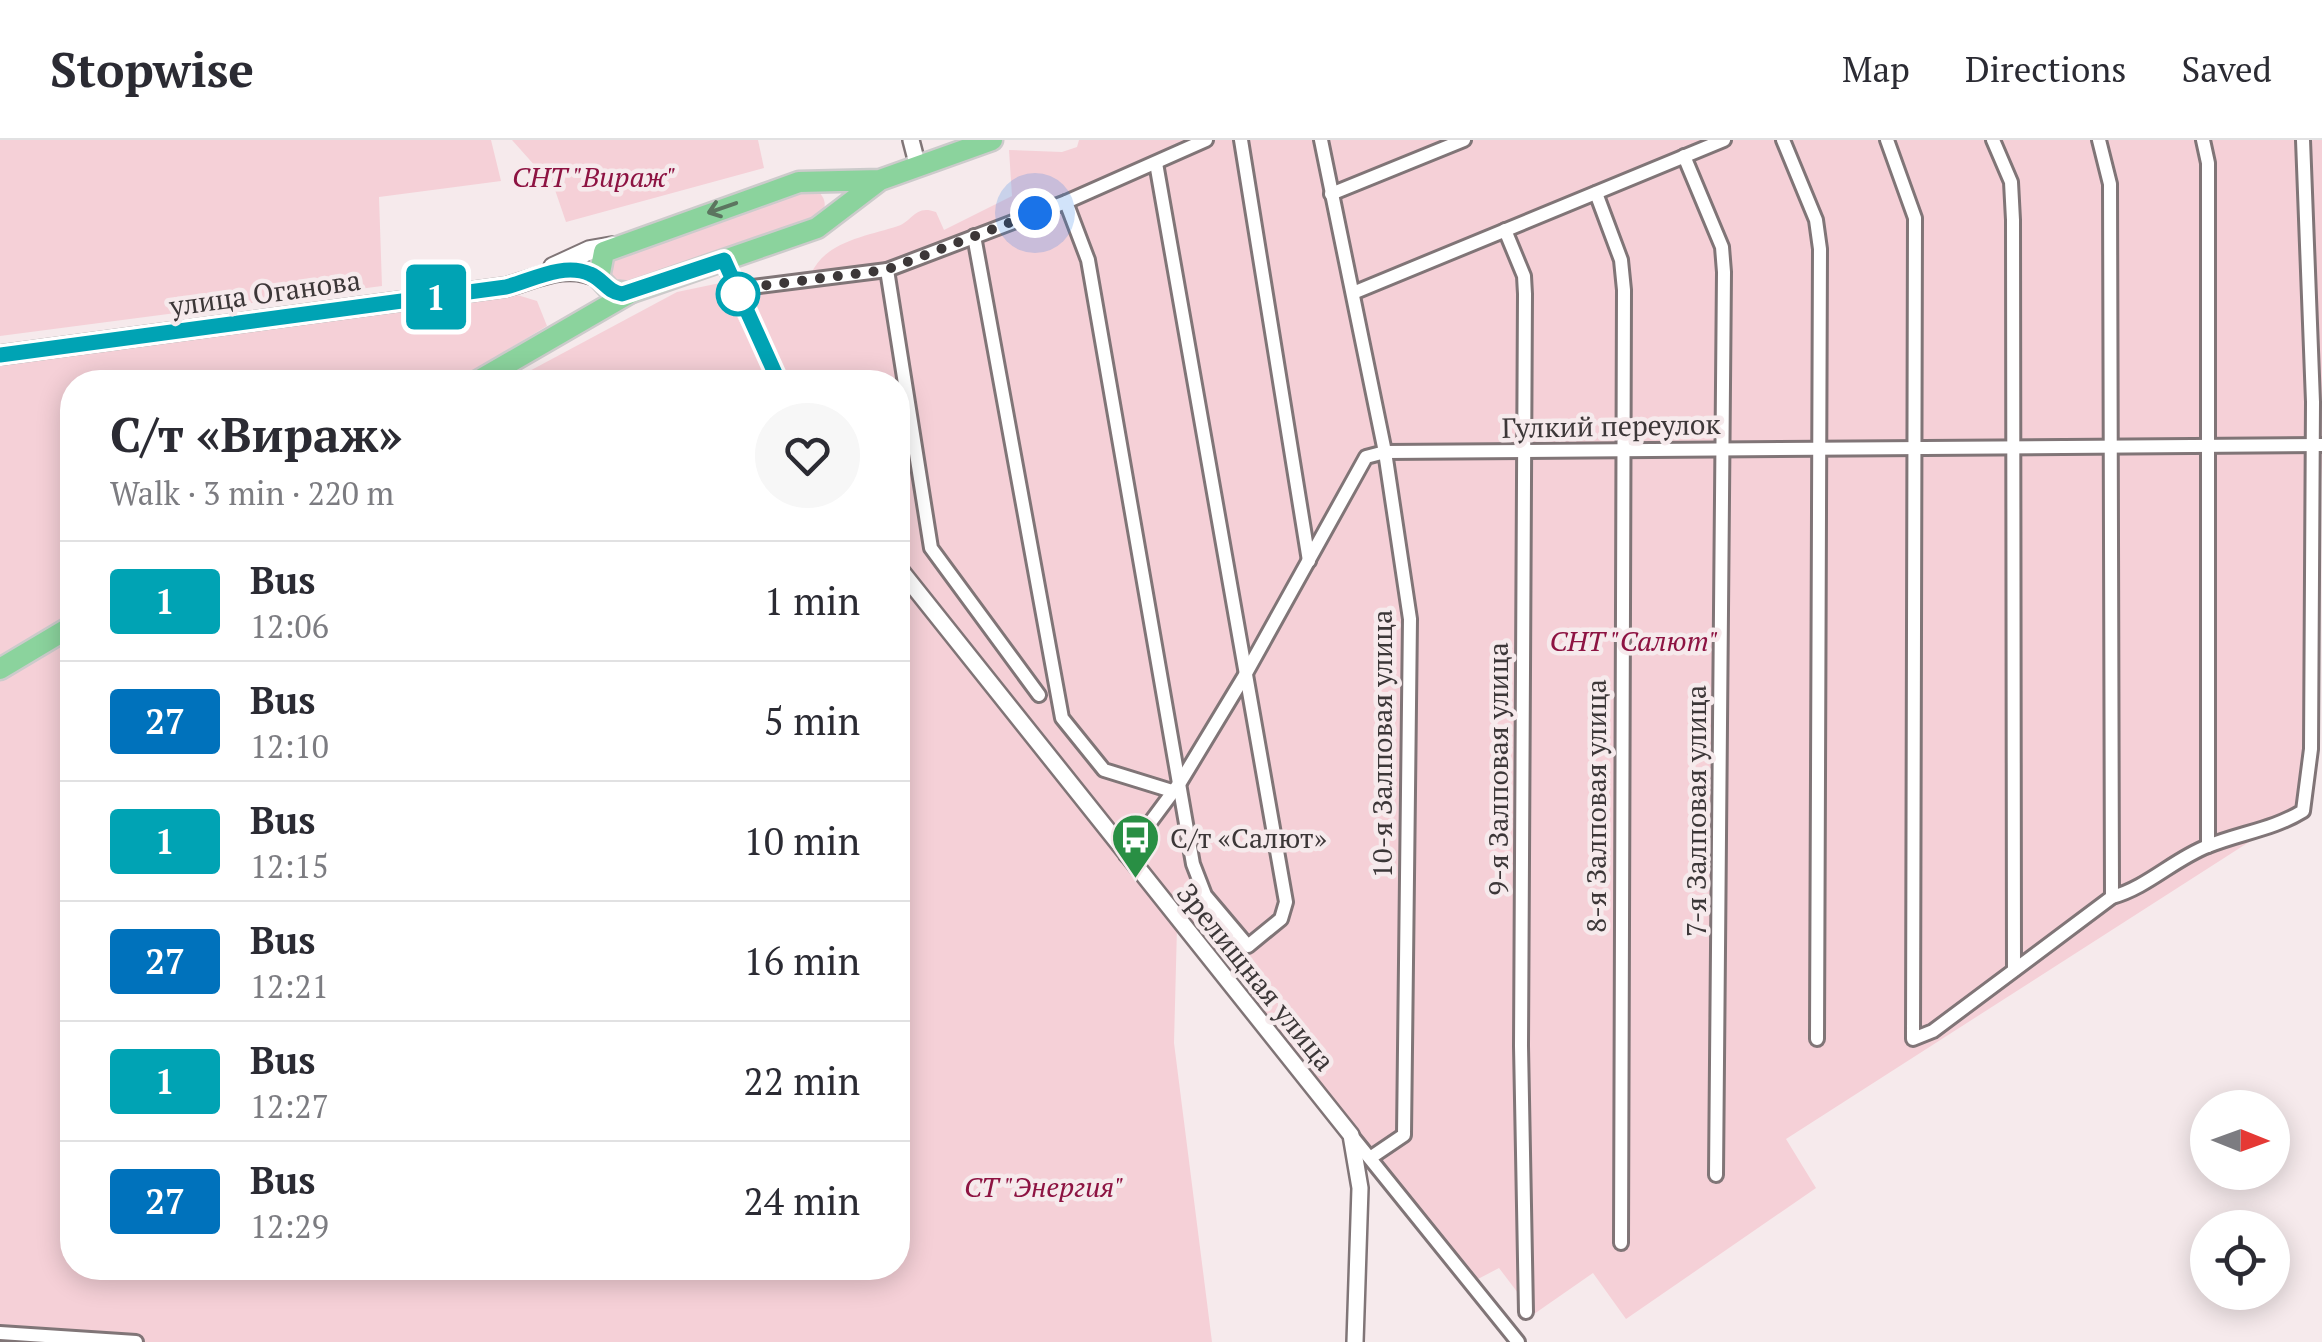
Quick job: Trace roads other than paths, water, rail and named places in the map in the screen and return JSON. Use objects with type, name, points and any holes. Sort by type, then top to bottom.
[{"type":"main road","points":[[588,316],[600,280],[599,259],[613,246],[799,182],[880,180],[992,140]]},
{"type":"main road","points":[[496,370],[630,293],[817,228],[880,180]]},
{"type":"main road","points":[[815,182],[831,202],[826,220]]},
{"type":"main road","name":"улица Оганова","points":[[536,279],[559,262],[613,246]]},
{"type":"main road","name":"улица Оганова","points":[[0,355],[311,316],[536,279],[574,268],[600,280]]},
{"type":"main road","points":[[600,280],[611,291],[630,293]]},
{"type":"main road","points":[[0,669],[60,633]]},
{"type":"street","points":[[911,140],[918,167]]},
{"type":"street","points":[[736,289],[886,270],[1066,202],[1206,140]]},
{"type":"street","points":[[1241,140],[1309,561]]},
{"type":"street","name":"10-я Залповая улица","points":[[1321,140],[1386,452],[1410,619],[1404,1135],[1370,1158]]},
{"type":"street","points":[[1331,194],[1464,140]]},
{"type":"street","points":[[1353,293],[1724,140]]},
{"type":"street","points":[[1783,140],[1816,220],[1820,249],[1817,1040]]},
{"type":"street","points":[[1887,140],[1915,218],[1918,450],[1913,1039],[1933,1031],[2112,897],[2128,892],[2208,846],[2283,823],[2303,811],[2311,749],[2317,445],[2303,140]]},
{"type":"street","points":[[1993,140],[2011,182],[2014,970]]},
{"type":"street","points":[[2099,140],[2110,184],[2112,897]]},
{"type":"street","points":[[2203,140],[2208,163],[2208,846]]},
{"type":"street","name":"7-я Залповая улица","points":[[1684,156],[1722,247],[1716,1175]]},
{"type":"street","points":[[1066,202],[1088,260],[1176,786],[1194,864],[1205,895],[1248,946],[1286,911],[1156,163]]},
{"type":"street","name":"8-я Залповая улица","points":[[1596,193],[1621,260],[1624,290],[1621,1244]]},
{"type":"street","name":"9-я Залповая улица","points":[[1505,230],[1524,276],[1521,1046],[1526,1312]]},
{"type":"street","points":[[974,236],[1062,718],[1104,770],[1176,786]]},
{"type":"street","points":[[724,260],[773,370]]},
{"type":"street","points":[[886,270],[902,370]]},
{"type":"street","points":[[910,418],[931,548],[1039,695]]},
{"type":"street","name":"Гулкий переулок","points":[[1386,452],[2317,445]]},
{"type":"street","points":[[1126,855],[1176,786],[1246,675],[1357,468],[1366,457],[1386,452]]},
{"type":"street","name":"Зрелищная улица","points":[[910,583],[1518,1342]]},
{"type":"street","points":[[1352,1135],[1360,1188],[1355,1342]]},
{"type":"street","points":[[0,1333],[136,1342]]},
{"type":"place","name":"С/т «Салют»","points":[[1135,880]]},
{"type":"park label","name":"СНТ \"Вираж\"","points":[[594,177]]},
{"type":"park label","name":"СНТ \"Салют\"","points":[[1634,641]]},
{"type":"park label","name":"СТ \"Энергия\"","points":[[1044,1187]]}]
